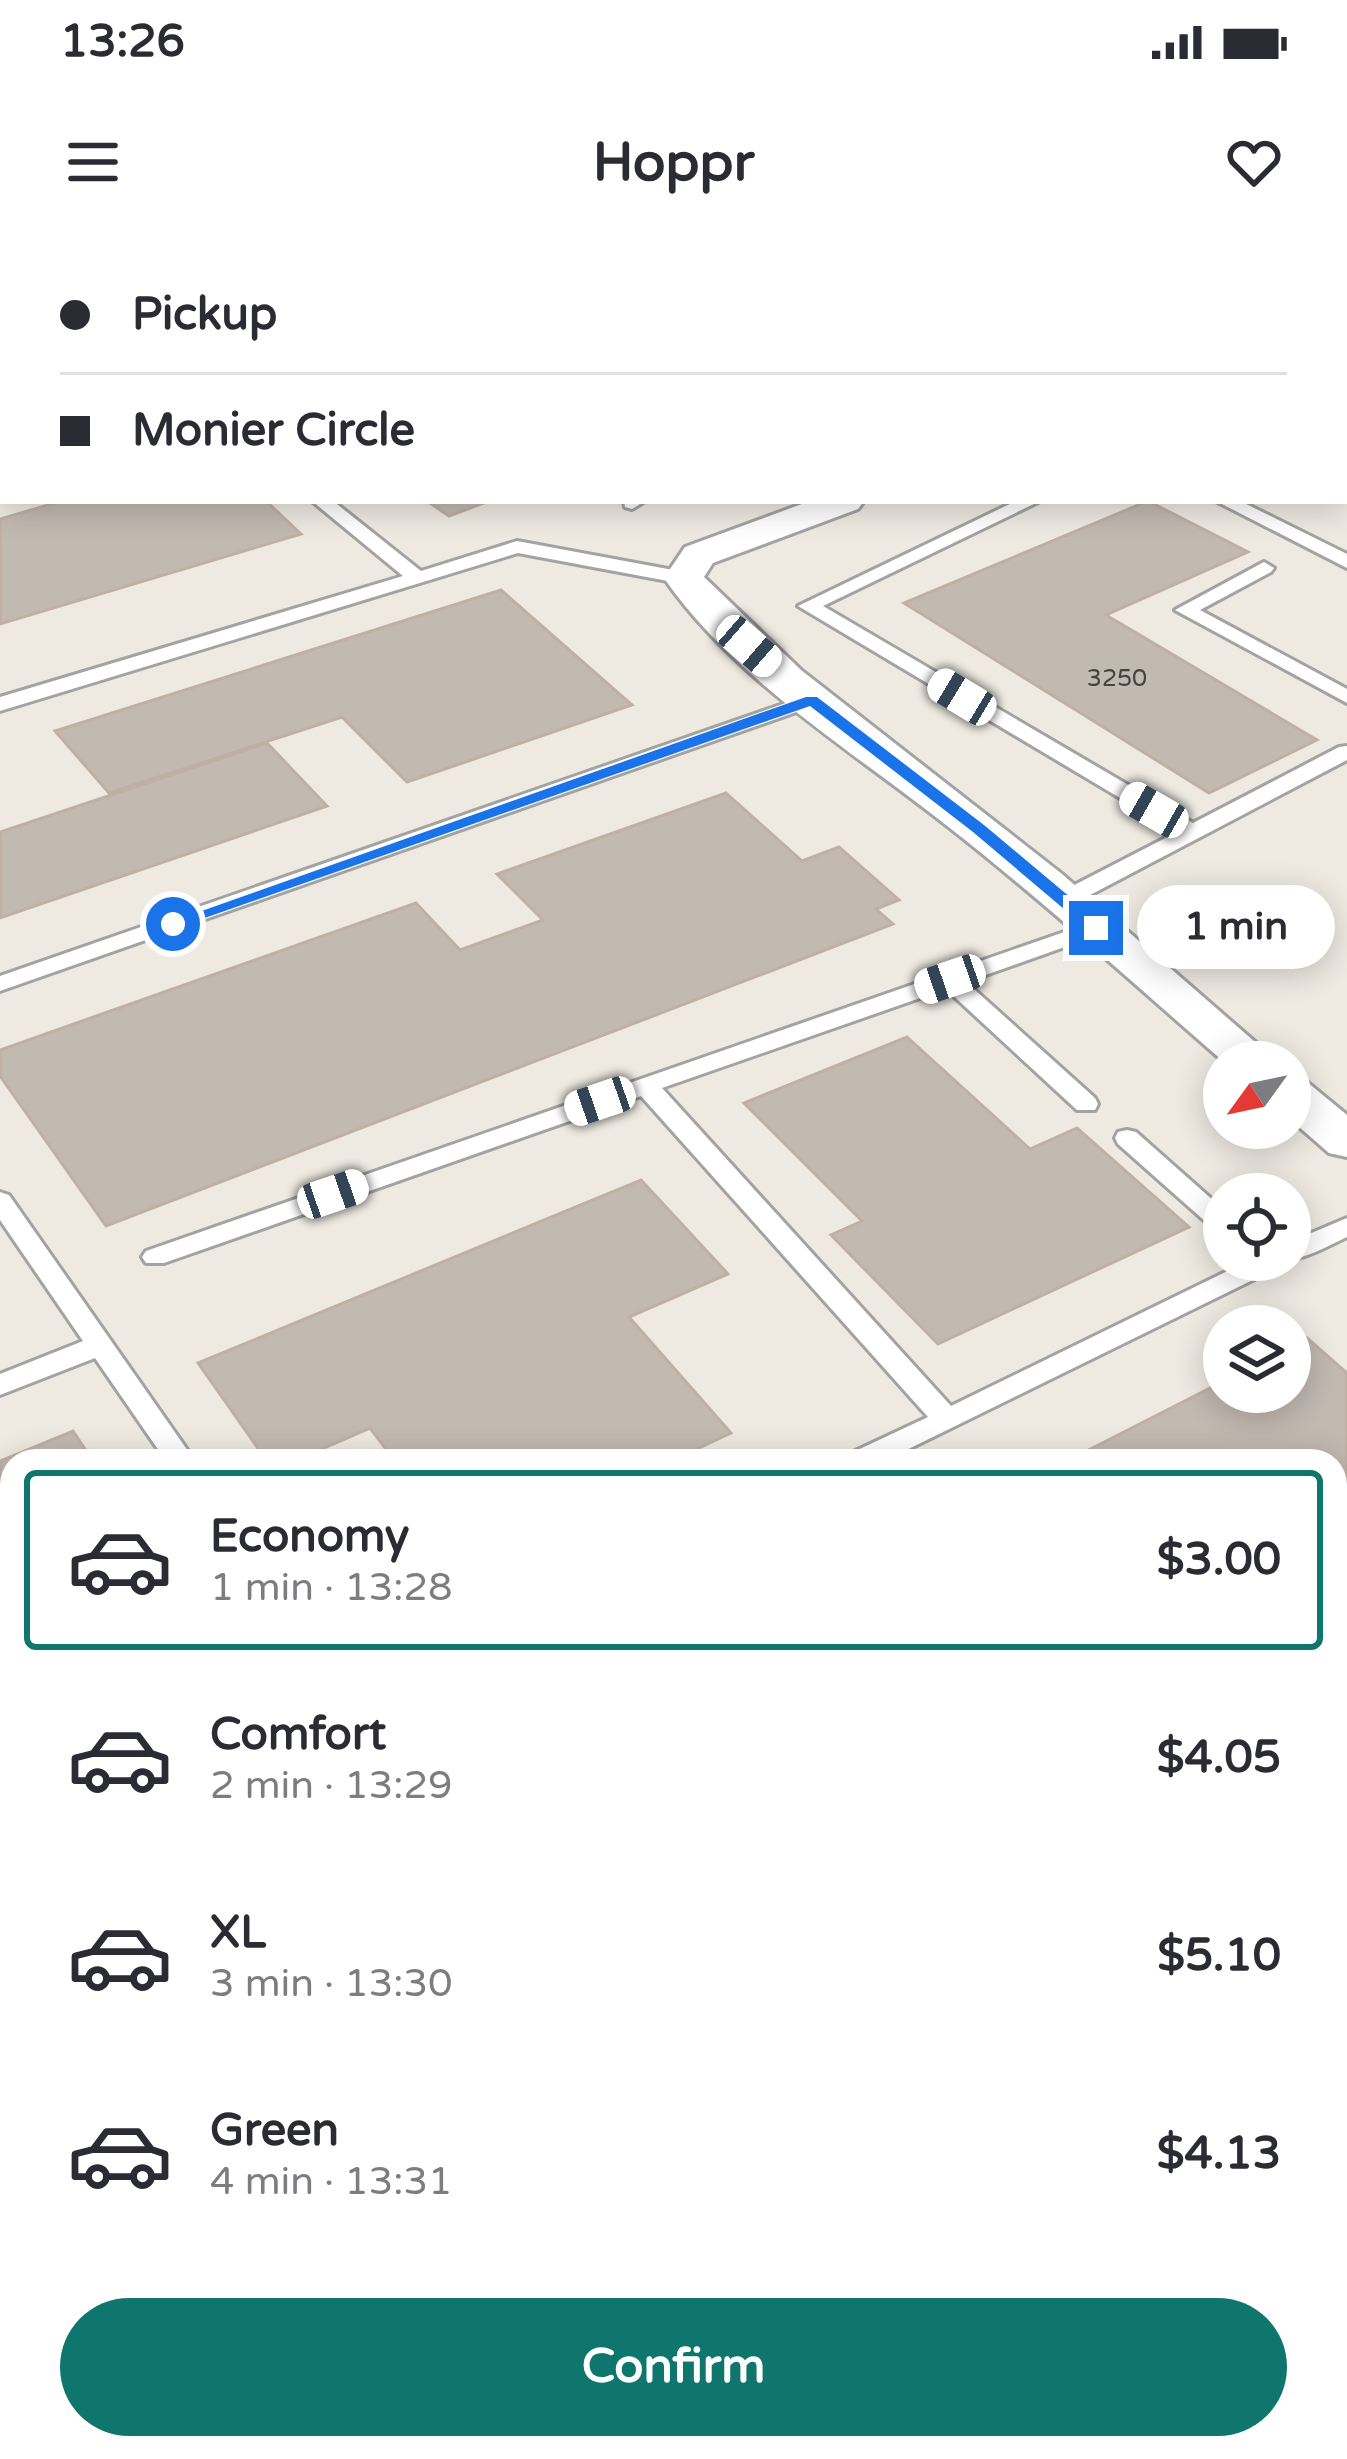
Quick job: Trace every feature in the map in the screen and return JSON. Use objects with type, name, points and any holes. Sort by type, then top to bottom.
[{"type":"street","points":[[837,504],[698,555],[684,578],[718,619],[812,700],[1063,900],[1229,1041]]},
{"type":"street","points":[[1311,1111],[1347,1141]]},
{"type":"lane","points":[[325,504],[418,578]]},
{"type":"lane","points":[[1025,504],[808,606],[1192,832]]},
{"type":"lane","points":[[1231,504],[1347,562]]},
{"type":"lane","points":[[0,703],[3,706],[517,547],[684,578]]},
{"type":"lane","points":[[1264,568],[1185,610],[1347,698]]},
{"type":"lane","points":[[0,984],[812,700]]},
{"type":"lane","points":[[1063,900],[1347,752]]},
{"type":"lane","points":[[155,1257],[1096,928]]},
{"type":"lane","points":[[950,979],[1086,1104]]},
{"type":"lane","points":[[645,1085],[947,1420]]},
{"type":"lane","points":[[1127,1138],[1203,1205]]},
{"type":"lane","points":[[0,1201],[173,1449]]},
{"type":"lane","points":[[1311,1243],[1347,1227]]},
{"type":"lane","points":[[885,1449],[1228,1281]]},
{"type":"lane","points":[[0,1385],[100,1345]]},
{"type":"building","points":[[52,504],[269,504],[301,534],[0,624],[0,519]]},
{"type":"building","points":[[431,504],[481,504],[449,516]]},
{"type":"building","points":[[1141,504],[1154,504],[1248,552],[1106,615],[1317,740],[1209,793],[904,603]]},
{"type":"building","points":[[501,590],[632,705],[407,782],[342,717],[109,793],[55,731]]},
{"type":"building","points":[[267,743],[327,806],[0,918],[0,832]]},
{"type":"building","points":[[726,793],[802,861],[839,847],[899,900],[876,909],[893,924],[106,1226],[0,1076],[0,1050],[416,903],[460,950],[543,920],[497,874]]},
{"type":"building","points":[[907,1037],[1030,1149],[1077,1128],[1189,1227],[938,1344],[831,1235],[862,1221],[744,1103]]},
{"type":"building","points":[[641,1180],[728,1274],[629,1317],[731,1433],[697,1449],[386,1449],[370,1428],[322,1449],[259,1449],[198,1363]]},
{"type":"building","points":[[1311,1342],[1347,1373],[1347,1449],[1091,1449],[1203,1392],[1203,1413],[1311,1413]]},
{"type":"building","points":[[73,1431],[85,1449],[29,1449]]},
{"type":"route","points":[[173,924],[812,700],[979,829],[1096,928]]}]
